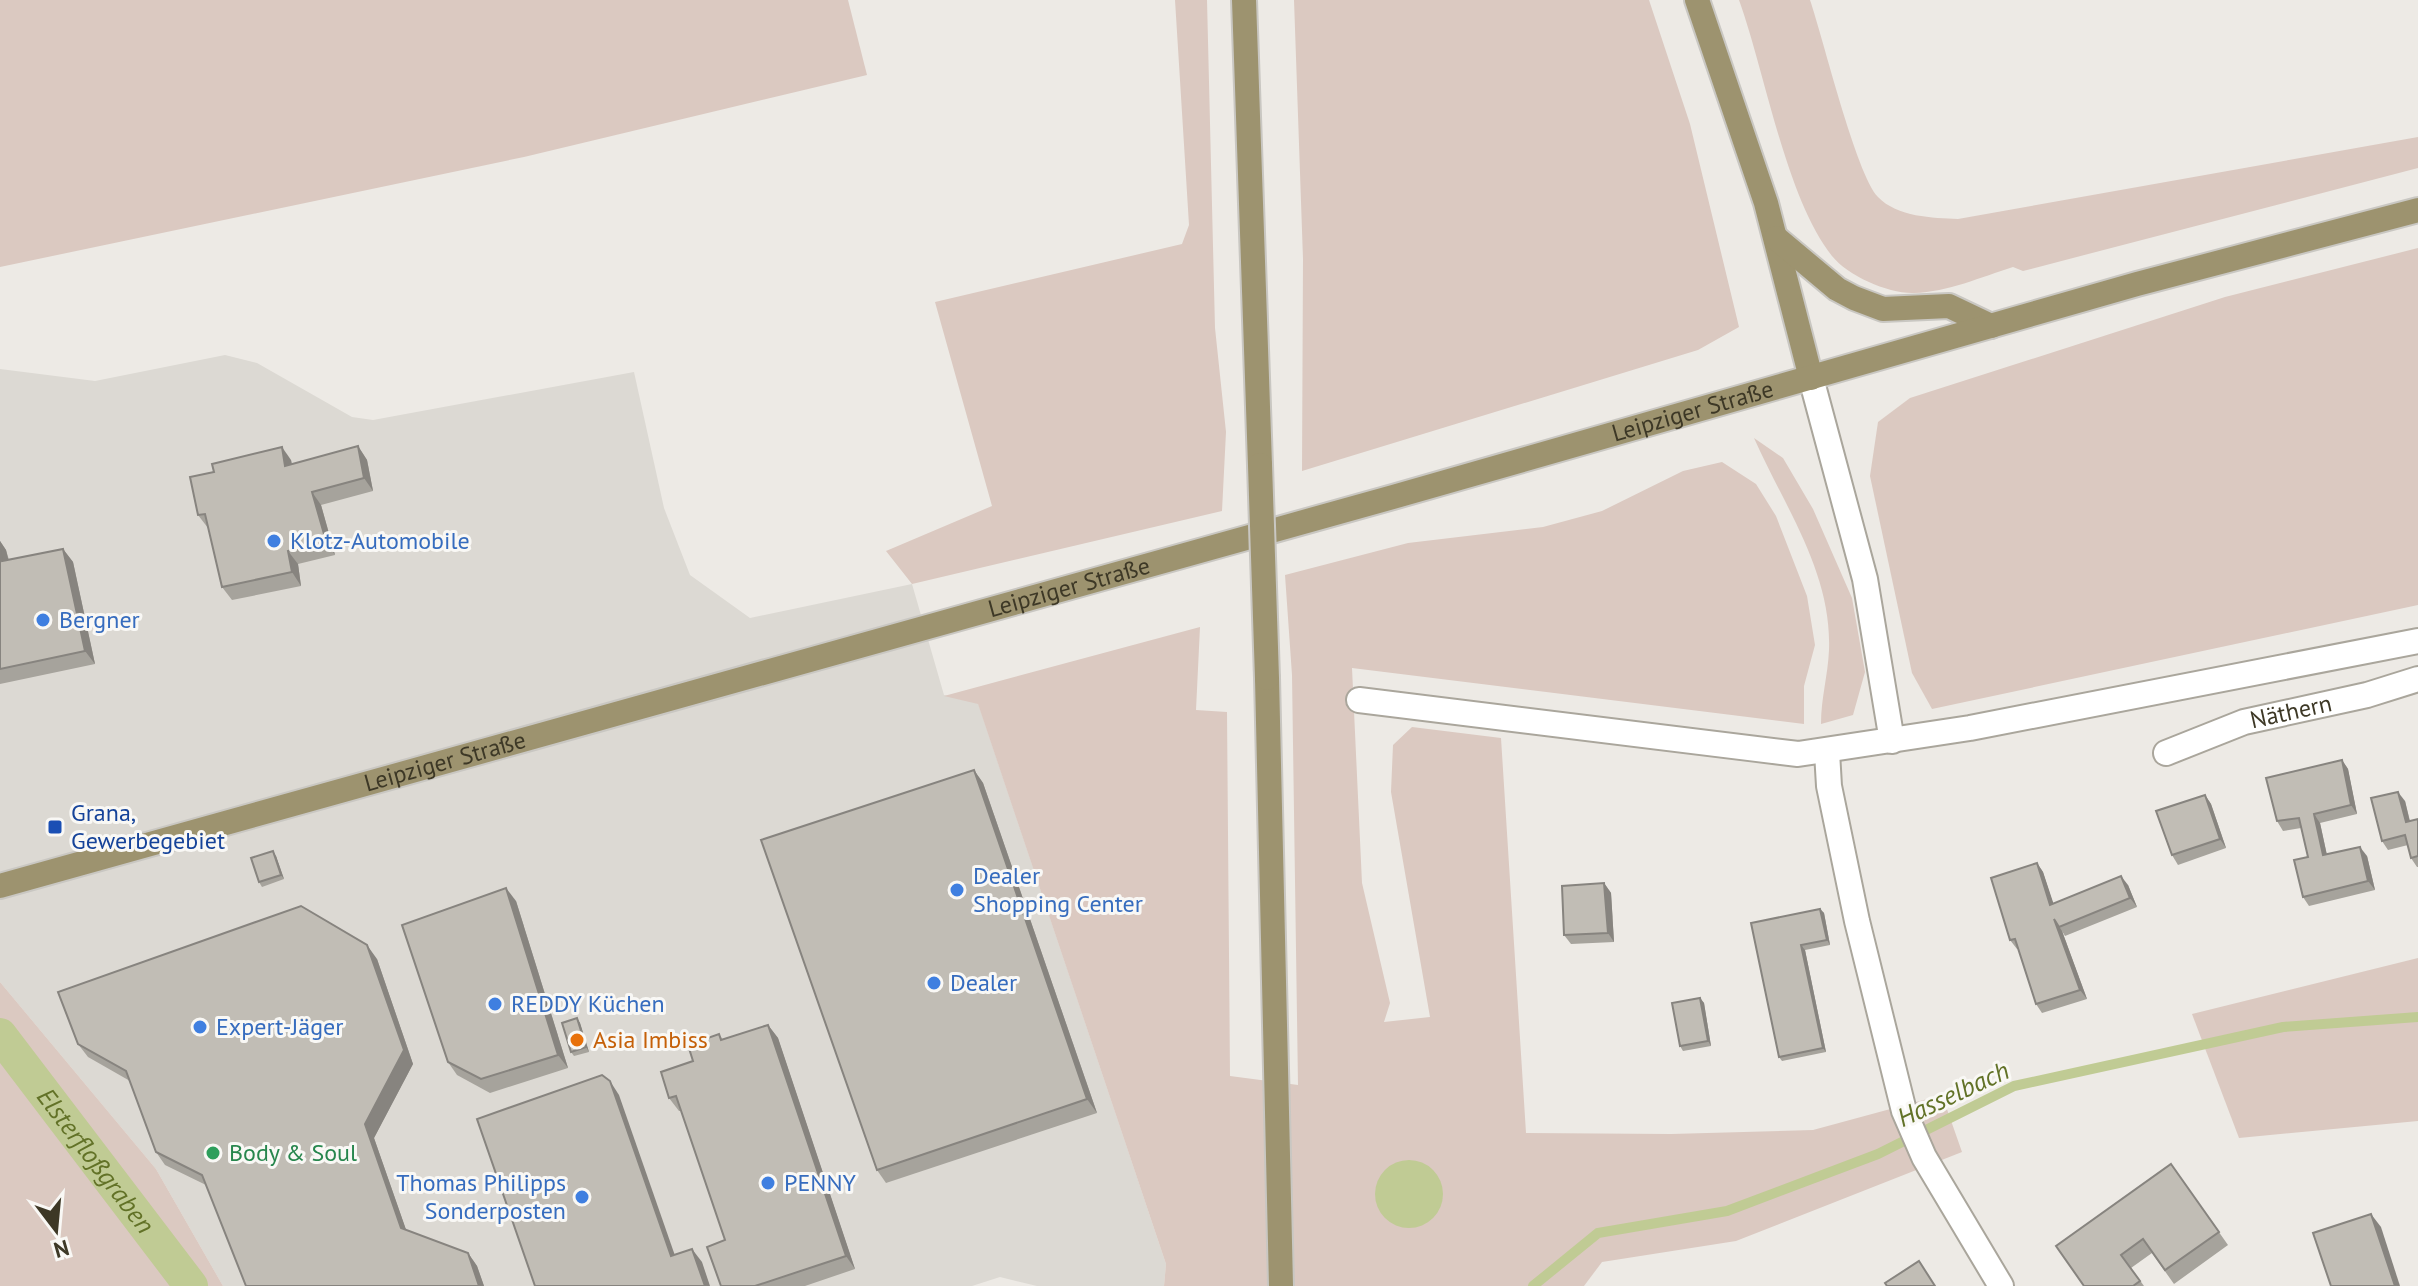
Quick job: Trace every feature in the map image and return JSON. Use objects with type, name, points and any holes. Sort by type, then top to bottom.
[{"type":"main road","points":[[1244,0],[1267,678],[1281,1286]]},
{"type":"main road","points":[[1697,0],[1776,238],[1811,378]]},
{"type":"main road","name":"Leipziger Straße","points":[[0,886],[2137,284],[2418,210]]},
{"type":"main road","points":[[1776,238],[1837,289],[1854,298],[1883,309],[1949,306],[1991,326]]},
{"type":"street","points":[[1811,378],[1865,579],[1892,741]]},
{"type":"street","points":[[1359,700],[1776,753],[1827,752],[2418,641]]},
{"type":"street","name":"Näthern","points":[[2166,753],[2244,722],[2367,695],[2418,679]]},
{"type":"street","points":[[1827,752],[1829,786],[1851,891],[1883,1039],[1904,1111],[1924,1157],[2001,1286]]},
{"type":"shaded area","points":[[0,0],[848,0],[867,75],[524,157],[0,267]]},
{"type":"shaded area","points":[[1175,0],[1207,0],[1215,328],[1226,432],[1222,511],[912,584],[886,551],[992,506],[935,302],[1182,244],[1189,225]]},
{"type":"shaded area","points":[[1294,0],[1649,0],[1690,124],[1739,327],[1698,350],[1302,471],[1303,259]]},
{"type":"shaded area","points":[[1739,0],[1810,0],[1850,135],[1869,183],[1886,204],[1905,212],[1958,219],[2418,137],[2418,168],[2023,271],[2013,267],[1939,290],[1904,293],[1870,282],[1848,270],[1832,256],[1816,231],[1789,168]]},
{"type":"shaded area","points":[[2418,248],[2418,605],[1932,709],[1912,673],[1870,476],[1878,422],[1910,398],[2225,297]]},
{"type":"shaded area","points":[[225,355],[257,363],[352,417],[373,420],[634,372],[664,508],[690,575],[750,618],[912,584],[944,695],[978,703],[1166,1264],[1164,1286],[1037,1286],[1000,1277],[972,1286],[223,1286],[156,1169],[0,982],[0,369],[95,381]]},
{"type":"shaded area","points":[[1754,438],[1783,458],[1813,509],[1852,598],[1865,672],[1853,715],[1821,724],[1829,650],[1823,594],[1804,540]]},
{"type":"shaded area","points":[[1722,462],[1756,484],[1776,516],[1807,596],[1815,645],[1804,686],[1804,724],[1352,668],[1362,883],[1390,1003],[1384,1022],[1430,1017],[1391,792],[1393,745],[1412,727],[1501,738],[1526,1133],[1671,1134],[1813,1130],[1942,1095],[1962,1152],[1736,1241],[1602,1262],[1584,1286],[1164,1286],[1166,1264],[978,704],[944,696],[1200,627],[1196,710],[1227,712],[1230,1076],[1298,1085],[1292,675],[1285,575],[1408,543],[1543,527],[1602,511],[1683,471]]},
{"type":"shaded area","points":[[2418,958],[2418,1121],[2239,1138],[2192,1014]]},
{"type":"shaded area","points":[[0,982],[156,1169],[223,1286],[0,1286]]},
{"type":"shaded area","points":[[1416,1160],[1437,1175],[1443,1194],[1441,1207],[1433,1218],[1416,1228],[1402,1228],[1385,1218],[1377,1207],[1375,1187],[1385,1170],[1396,1162]]},
{"type":"building","name":"Klotz-Automobile","points":[[358,446],[364,478],[312,492],[326,541],[288,551],[292,572],[222,587],[205,514],[198,515],[190,477],[214,472],[212,464],[282,447],[285,466]]},
{"type":"building","name":"Bergner","points":[[63,549],[85,651],[0,669],[0,550],[2,561]]},
{"type":"building","points":[[2342,760],[2351,805],[2314,814],[2323,855],[2360,847],[2368,881],[2303,897],[2294,860],[2308,857],[2299,818],[2277,821],[2266,778]]},
{"type":"building","name":"Dealer","points":[[974,770],[1087,1099],[877,1170],[761,840]]},
{"type":"building","points":[[2398,792],[2406,822],[2418,819],[2418,856],[2411,858],[2405,835],[2382,841],[2371,798]]},
{"type":"building","points":[[2205,795],[2220,839],[2172,855],[2156,811]]},
{"type":"building","points":[[273,851],[281,875],[259,882],[251,858]]},
{"type":"building","points":[[2037,863],[2050,905],[2121,876],[2130,898],[2059,927],[2054,919],[2080,990],[2036,1004],[2015,939],[2010,940],[1991,878]]},
{"type":"building","points":[[1604,883],[1608,933],[1564,935],[1562,886]]},
{"type":"building","points":[[506,888],[558,1055],[481,1079],[448,1062],[402,925]]},
{"type":"building","points":[[301,906],[367,945],[404,1050],[365,1124],[401,1228],[468,1253],[479,1286],[246,1286],[202,1175],[156,1152],[126,1071],[78,1044],[58,992]]},
{"type":"building","points":[[1820,909],[1827,940],[1801,945],[1823,1048],[1779,1057],[1751,923]]},
{"type":"building","points":[[1700,998],[1708,1041],[1680,1046],[1672,1003]]},
{"type":"building","name":"Asia Imbiss","points":[[577,1018],[586,1047],[571,1052],[562,1023]]},
{"type":"building","name":"PENNY","points":[[768,1025],[846,1256],[755,1286],[721,1286],[707,1247],[725,1240],[676,1096],[669,1098],[661,1072],[693,1061],[688,1045],[719,1034],[721,1040]]},
{"type":"building","name":"Thomas Philipps Sonderposten","points":[[602,1075],[610,1081],[671,1256],[692,1249],[705,1286],[535,1286],[477,1119]]},
{"type":"building","points":[[2171,1164],[2219,1232],[2165,1270],[2143,1239],[2121,1255],[2140,1281],[2133,1286],[2084,1286],[2056,1246]]},
{"type":"building","points":[[2371,1214],[2395,1286],[2331,1286],[2313,1233]]},
{"type":"building","points":[[1919,1261],[1935,1286],[1887,1286],[1885,1283]]},
{"type":"waterway","name":"Hasselbach","points":[[1533,1286],[1598,1233],[1727,1211],[1878,1154],[2014,1086],[2283,1027],[2418,1017]]},
{"type":"waterway","name":"Elsterfloßgraben","points":[[0,1035],[191,1286]]},
{"type":"place","name":"Klotz-Automobile","points":[[274,541]]},
{"type":"place","name":"Bergner","points":[[43,620]]},
{"type":"place","name":"Grana, Gewerbegebiet","points":[[55,827]]},
{"type":"place","name":"Dealer Shopping Center","points":[[957,890]]},
{"type":"place","name":"Dealer","points":[[934,983]]},
{"type":"place","name":"REDDY Küchen","points":[[495,1004]]},
{"type":"place","name":"Expert-Jäger","points":[[200,1027]]},
{"type":"place","name":"Asia Imbiss","points":[[577,1040]]},
{"type":"place","name":"Body & Soul","points":[[213,1153]]},
{"type":"place","name":"PENNY","points":[[768,1183]]},
{"type":"place","name":"Thomas Philipps Sonderposten","points":[[582,1197]]}]
